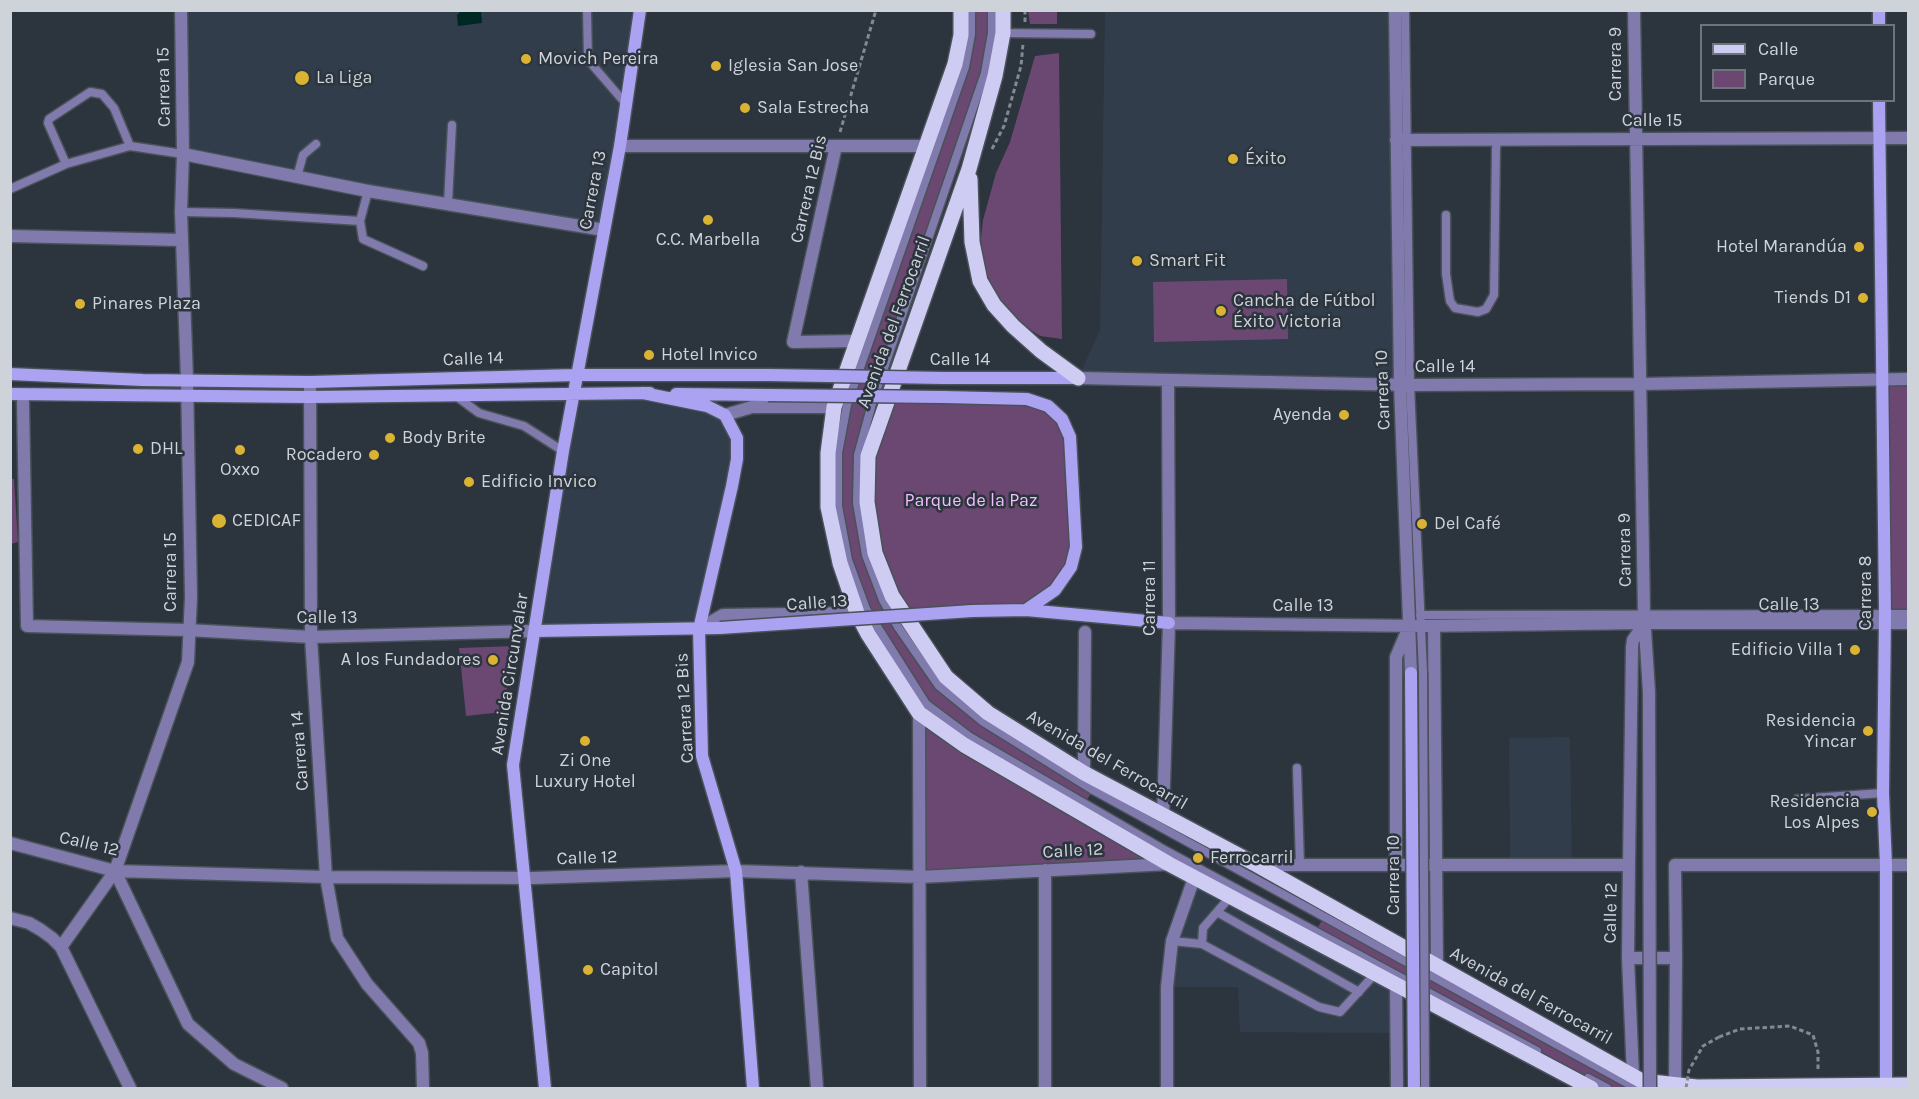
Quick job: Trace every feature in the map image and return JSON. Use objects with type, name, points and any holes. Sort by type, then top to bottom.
[{"type":"main road","name":"Carrera 13","points":[[576,375],[620,146],[640,10]]},
{"type":"main road","name":"Avenida del Ferrocarril","points":[[960,10],[961,35],[955,64],[836,402],[828,453],[828,507],[840,563],[857,613],[919,713],[964,745],[1194,878],[1591,1089]]},
{"type":"main road","name":"Avenida del Ferrocarril","points":[[1003,10],[1003,33],[995,76],[969,169],[868,456],[867,502],[875,553],[892,596],[946,677],[988,713],[1084,773],[1257,865],[1437,966],[1635,1082],[1680,1087],[1908,1085]]},
{"type":"main road","name":"Carrera 8","points":[[1879,102],[1885,619],[1883,794],[1886,865],[1886,1085]]},
{"type":"main road","points":[[969,169],[972,242],[981,281],[994,305],[1013,327],[1078,378]]},
{"type":"main road","name":"Calle 14","points":[[13,373],[143,380],[310,382],[576,375],[1078,378]]},
{"type":"main road","name":"Avenida Circunvalar","points":[[545,1089],[513,765],[576,375]]},
{"type":"main road","points":[[643,393],[706,406],[726,415]]},
{"type":"main road","name":"Calle 14","points":[[10,394],[310,398],[643,393],[768,395],[836,402],[943,397],[1027,399],[1048,406],[1062,419],[1070,438],[1077,547],[1071,567],[1055,590],[1026,610]]},
{"type":"main road","points":[[16,402],[117,396]]},
{"type":"main road","name":"Carrera 12 Bis","points":[[726,415],[737,438],[737,459],[699,629],[702,756],[736,871],[753,1089]]},
{"type":"main road","name":"Calle 13","points":[[535,631],[720,628],[972,610],[1026,610],[1169,623]]},
{"type":"main road","name":"Carrera 10","points":[[1414,1089],[1417,672]]},
{"type":"street","name":"Carrera 15","points":[[61,947],[115,871],[188,662],[191,597],[181,212],[183,154],[181,10]]},
{"type":"street","name":"Carrera 10","points":[[1395,10],[1402,140],[1405,385],[1436,865],[1437,966]]},
{"type":"street","name":"Carrera 9","points":[[1634,10],[1645,619],[1649,692],[1650,1089]]},
{"type":"street","name":"Calle 15","points":[[1402,140],[1908,138]]},
{"type":"street","points":[[620,146],[927,146]]},
{"type":"street","name":"Carrera 12 Bis","points":[[836,146],[793,342],[858,341]]},
{"type":"street","points":[[183,154],[368,190],[604,230]]},
{"type":"street","points":[[10,236],[182,240]]},
{"type":"street","name":"Calle 14","points":[[1078,378],[1405,385],[1641,384],[1908,379]]},
{"type":"street","name":"Carrera 11","points":[[1163,816],[1169,623],[1168,380]]},
{"type":"street","name":"Carrera 14","points":[[310,382],[310,637],[326,877],[337,938],[367,984],[419,1043],[422,1053],[423,1089]]},
{"type":"street","name":"Calle 13","points":[[16,402],[27,627],[188,630],[310,637],[535,631]]},
{"type":"street","points":[[726,415],[753,407],[836,402]]},
{"type":"street","name":"Calle 13","points":[[699,629],[723,615],[857,613]]},
{"type":"street","points":[[1629,865],[1632,647],[1633,640],[1645,619]]},
{"type":"street","name":"Calle 13","points":[[1169,623],[1421,623],[1645,619],[1885,619],[1908,623]]},
{"type":"street","name":"Carrera 10","points":[[1417,672],[1421,623]]},
{"type":"street","name":"Carrera 10","points":[[1396,865],[1396,657],[1421,623]]},
{"type":"street","points":[[1084,773],[1085,632]]},
{"type":"street","points":[[919,713],[920,1089]]},
{"type":"street","name":"Calle 12","points":[[10,843],[115,871],[326,877],[523,878],[736,871],[920,877],[1169,864]]},
{"type":"street","name":"Calle 12","points":[[1257,865],[1629,865],[1628,958],[1676,958]]},
{"type":"street","points":[[1680,1087],[1675,865],[1908,866]]},
{"type":"street","points":[[1045,870],[1046,1089]]},
{"type":"street","points":[[115,871],[188,1024],[234,1064],[282,1089]]},
{"type":"street","points":[[801,872],[817,1089]]},
{"type":"street","points":[[1167,1089],[1167,987],[1172,941],[1194,878]]},
{"type":"street","points":[[10,918],[29,923],[61,947],[130,1089]]},
{"type":"street","points":[[1628,958],[1635,1082]]},
{"type":"street","points":[[1396,985],[1397,1089]]},
{"type":"lane","points":[[587,10],[588,60],[626,104]]},
{"type":"lane","points":[[971,10],[971,34],[965,67],[847,405],[838,453],[838,506],[848,561],[866,609],[877,630],[926,704],[970,737],[1170,853],[1607,1089]]},
{"type":"lane","points":[[992,10],[992,33],[985,73],[873,400],[858,455],[857,503],[866,555],[883,600],[898,627],[939,686],[982,721],[1093,789],[1635,1082]]},
{"type":"lane","points":[[1402,140],[1405,10]]},
{"type":"lane","points":[[1003,33],[1091,34]]},
{"type":"lane","points":[[66,164],[48,123],[49,119],[90,92],[102,94],[114,108],[130,146]]},
{"type":"lane","points":[[448,203],[452,125]]},
{"type":"lane","points":[[1446,215],[1446,274],[1450,301],[1455,308],[1478,312],[1486,309],[1494,295],[1495,288],[1496,148],[1498,140]]},
{"type":"lane","points":[[297,177],[303,155],[316,144]]},
{"type":"lane","points":[[10,189],[66,164],[130,146],[183,154]]},
{"type":"lane","points":[[368,190],[360,221],[363,239],[423,266]]},
{"type":"lane","points":[[181,212],[360,221]]},
{"type":"lane","points":[[1405,385],[1421,623],[1645,619]]},
{"type":"lane","points":[[454,395],[479,413],[524,426],[563,451]]},
{"type":"lane","points":[[1885,619],[1908,614]]},
{"type":"lane","points":[[1417,672],[1425,1089]]},
{"type":"lane","points":[[1297,768],[1300,865]]},
{"type":"lane","points":[[1797,799],[1883,794]]},
{"type":"lane","points":[[1202,944],[1203,928],[1230,897]]},
{"type":"lane","points":[[1217,912],[1359,992]]},
{"type":"lane","points":[[1172,941],[1202,944],[1319,1007],[1340,1012],[1375,974]]},
{"type":"path","name":"Carrera 12 Bis","points":[[836,146],[876,10]]},
{"type":"path","points":[[989,155],[1004,126],[1022,66],[1025,10]]},
{"type":"path","points":[[1680,1087],[1703,1046],[1719,1037],[1740,1029],[1790,1026],[1813,1035],[1818,1052],[1817,1086]]},
{"type":"shaded area","points":[[181,11],[640,11],[604,230],[183,154]]},
{"type":"shaded area","points":[[461,11],[481,11],[482,23],[458,26],[457,15]]},
{"type":"shaded area","points":[[1105,11],[1395,11],[1400,385],[1078,378],[1100,330]]},
{"type":"shaded area","points":[[573,393],[643,393],[725,415],[737,438],[699,629],[535,631]]},
{"type":"shaded area","points":[[1570,737],[1572,865],[1510,865],[1509,738]]},
{"type":"shaded area","points":[[1194,878],[1396,985],[1396,1033],[1240,1032],[1238,987],[1167,987]]},
{"type":"green space","points":[[971,11],[992,11],[985,73],[858,455],[883,600],[939,686],[1093,790],[1085,803],[970,737],[926,704],[877,630],[848,560],[838,506],[838,453],[847,405]]},
{"type":"green space","points":[[1028,11],[1057,11],[1057,24],[1030,24]]},
{"type":"green space","points":[[1059,53],[1062,339],[1040,336],[1019,322],[1007,310],[987,281],[983,267],[981,238],[983,220],[996,173],[1010,142],[1035,56]]},
{"type":"green space","name":"Cancha de Fútbol Éxito Victoria","points":[[1287,279],[1288,339],[1154,342],[1153,282]]},
{"type":"green space","points":[[1908,379],[1908,614],[1885,614],[1882,380]]},
{"type":"green space","name":"Parque de la Paz","points":[[887,397],[1048,406],[1070,437],[1071,567],[1026,610],[905,617],[875,553],[868,456]]},
{"type":"green space","points":[[11,479],[14,479],[18,542],[11,544]]},
{"type":"green space","points":[[514,646],[503,712],[466,716],[459,648]]},
{"type":"green space","points":[[919,713],[1169,864],[920,877]]},
{"type":"green space","points":[[1324,917],[1636,1088],[1607,1088],[1315,932]]},
{"type":"place","name":"Movich Pereira","points":[[526,59]]},
{"type":"place","name":"Iglesia San Jose","points":[[716,66]]},
{"type":"place","name":"La Liga","points":[[302,78]]},
{"type":"place","name":"Sala Estrecha","points":[[745,108]]},
{"type":"place","name":"Éxito","points":[[1233,159]]},
{"type":"place","name":"C.C. Marbella","points":[[708,220]]},
{"type":"place","name":"Hotel Marandúa","points":[[1859,247]]},
{"type":"place","name":"Smart Fit","points":[[1137,261]]},
{"type":"place","name":"Tiends D1","points":[[1863,298]]},
{"type":"place","name":"Pinares Plaza","points":[[80,304]]},
{"type":"place","name":"Cancha de Fútbol Éxito Victoria","points":[[1221,311]]},
{"type":"place","name":"Hotel Invico","points":[[649,355]]},
{"type":"place","name":"Ayenda","points":[[1344,415]]},
{"type":"place","name":"Body Brite","points":[[390,438]]},
{"type":"place","name":"DHL","points":[[138,449]]},
{"type":"place","name":"Oxxo","points":[[240,450]]},
{"type":"place","name":"Rocadero","points":[[374,455]]},
{"type":"place","name":"Edificio Invico","points":[[469,482]]},
{"type":"place","name":"CEDICAF","points":[[219,521]]},
{"type":"place","name":"Del Café","points":[[1422,524]]},
{"type":"place","name":"Edificio Villa 1","points":[[1855,650]]},
{"type":"place","name":"A los Fundadores","points":[[493,660]]},
{"type":"place","name":"Residencia Yincar","points":[[1868,731]]},
{"type":"place","name":"Zi One Luxury Hotel","points":[[585,741]]},
{"type":"place","name":"Residencia Los Alpes","points":[[1872,812]]},
{"type":"place","name":"Ferrocarril","points":[[1198,858]]},
{"type":"place","name":"Capitol","points":[[588,970]]}]
